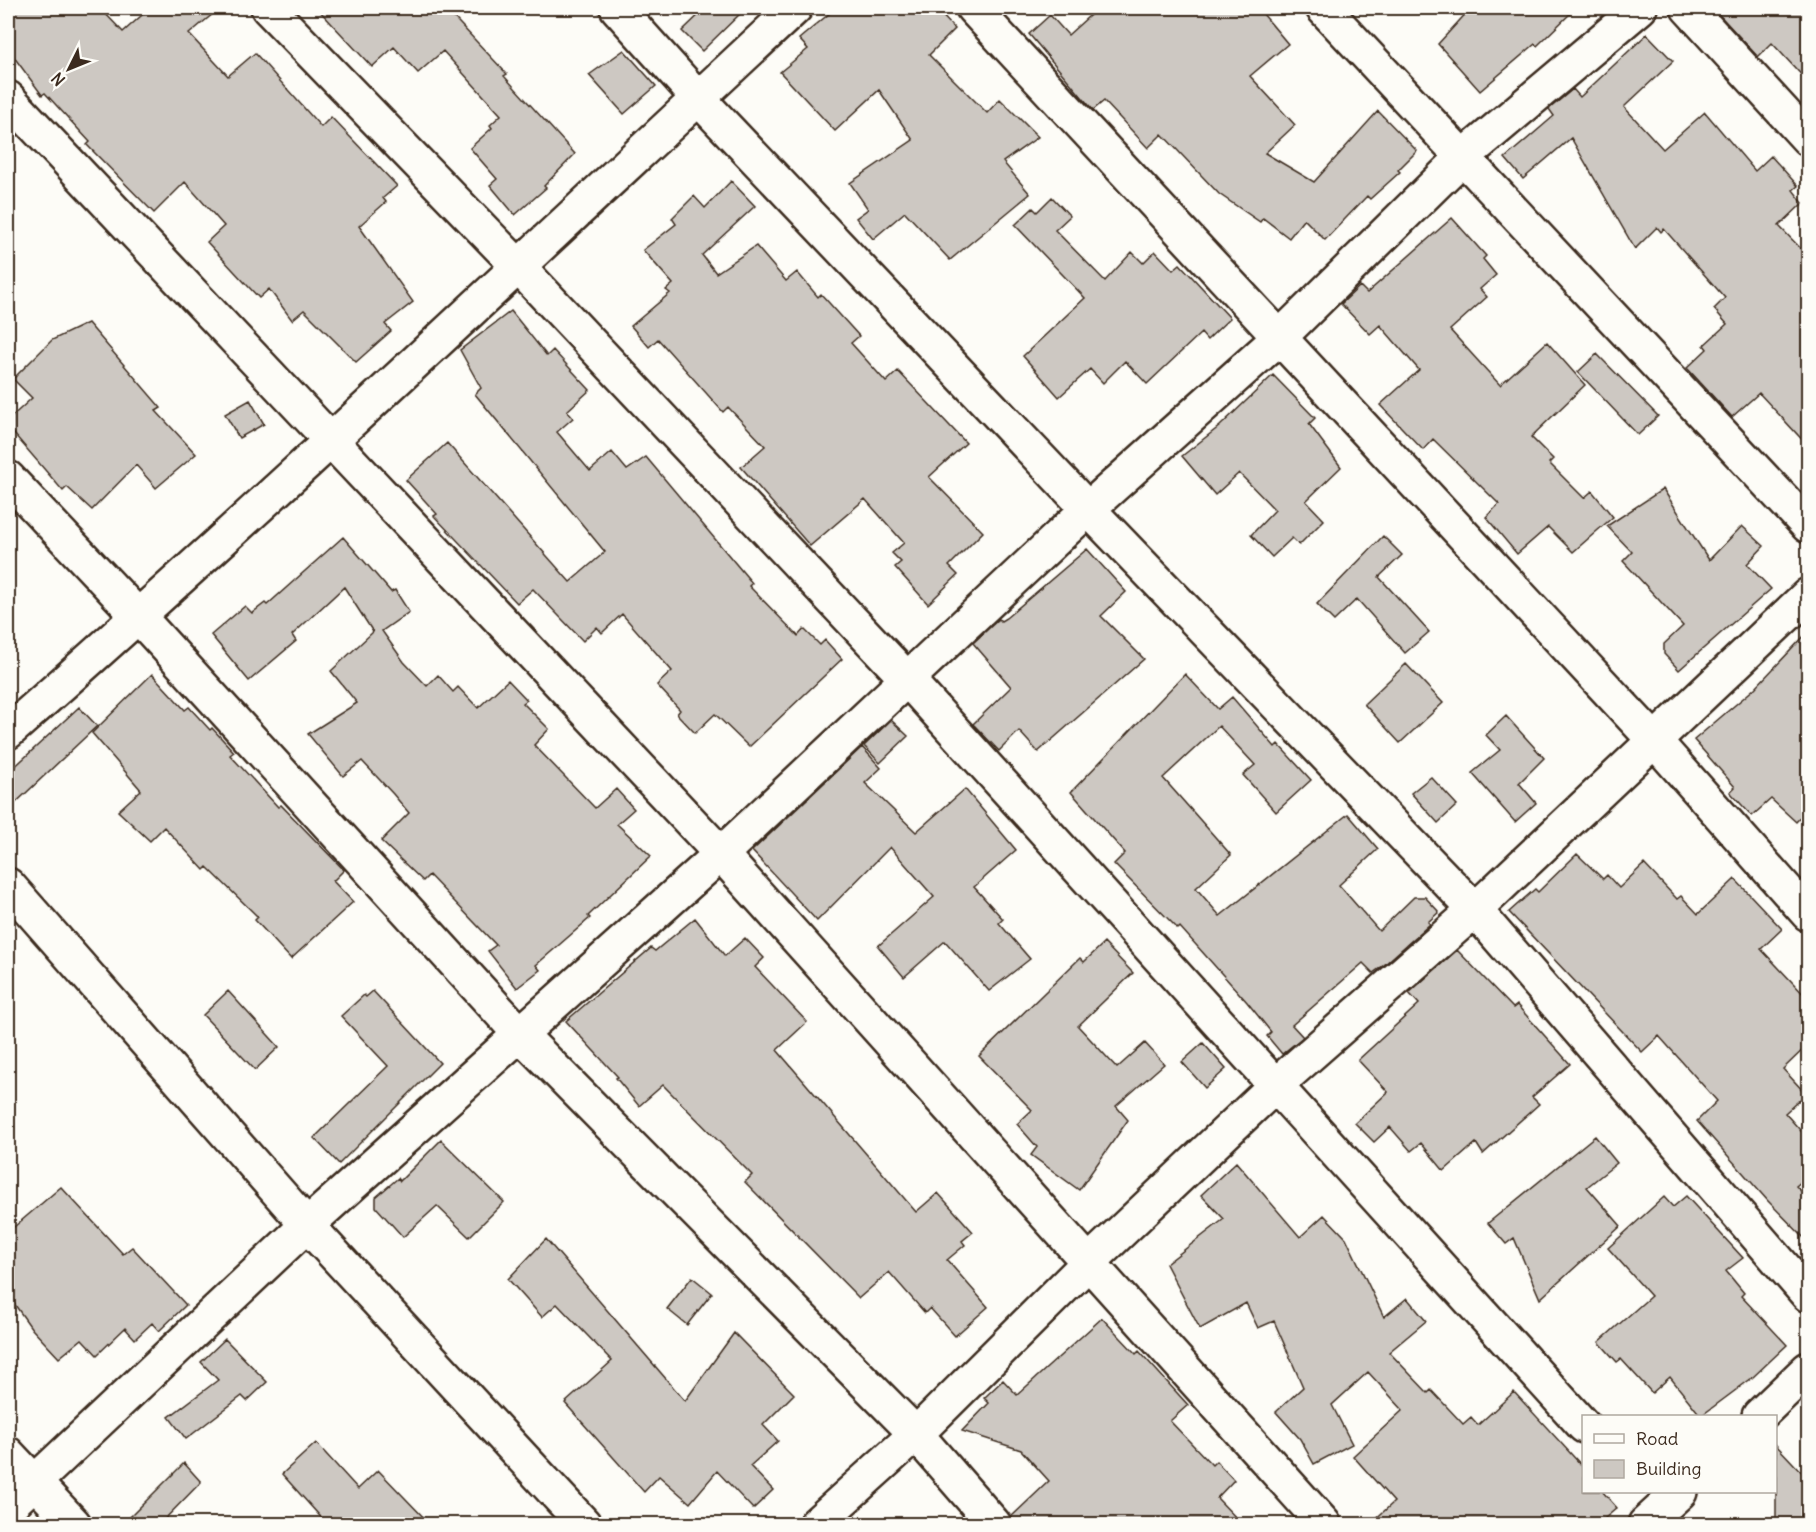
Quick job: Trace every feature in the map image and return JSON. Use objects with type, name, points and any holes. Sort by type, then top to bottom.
[{"type":"street","points":[[268,8],[517,265],[907,678],[1277,1084],[1582,1424]]},
{"type":"street","points":[[617,8],[698,98],[1088,509],[1475,910],[1809,1294]]},
{"type":"street","points":[[8,732],[139,617],[331,441],[795,8]]},
{"type":"street","points":[[973,8],[1281,336],[1653,739],[1809,914]]},
{"type":"street","points":[[1323,8],[1809,526]]},
{"type":"street","points":[[8,1507],[307,1225],[721,854],[1088,509],[1281,336],[1462,158],[1640,8]]},
{"type":"street","points":[[1688,8],[1809,139]]},
{"type":"street","points":[[8,98],[721,854],[1324,1524]]},
{"type":"street","points":[[8,478],[139,617],[521,1035],[916,1434],[994,1524]]},
{"type":"street","points":[[816,1524],[916,1434],[1088,1263],[1277,1084],[1475,910],[1653,739],[1809,594]]},
{"type":"street","points":[[8,885],[307,1225],[584,1524]]},
{"type":"street","points":[[1760,1415],[1809,1369]]},
{"type":"street","points":[[8,1454],[74,1524]]},
{"type":"building","points":[[8,8],[100,8],[123,32],[150,8],[220,8],[189,34],[228,76],[255,53],[321,127],[331,117],[397,186],[383,198],[386,202],[359,226],[413,302],[385,324],[391,331],[356,362],[304,310],[292,320],[269,289],[259,298],[207,242],[224,226],[185,182],[154,213],[87,145],[90,142],[45,93],[42,95],[8,49]]},
{"type":"building","points":[[317,8],[445,8],[507,74],[504,76],[575,154],[544,186],[546,188],[515,215],[490,185],[497,179],[470,148],[492,128],[490,125],[501,115],[443,51],[418,73],[394,47],[372,67]]},
{"type":"building","points":[[706,8],[746,8],[702,51],[682,31]]},
{"type":"building","points":[[836,8],[935,8],[955,29],[929,55],[987,113],[1000,99],[1038,137],[1003,162],[1030,194],[950,260],[905,212],[873,239],[856,218],[868,209],[850,183],[913,140],[879,90],[835,131],[780,72],[808,49],[799,39]]},
{"type":"building","points":[[1098,8],[1258,8],[1288,44],[1250,76],[1295,125],[1265,153],[1314,182],[1378,111],[1417,151],[1398,170],[1400,172],[1370,199],[1367,196],[1325,240],[1304,219],[1289,238],[1263,218],[1260,222],[1219,194],[1162,134],[1148,148],[1104,101],[1093,110],[1029,34],[1050,15],[1068,35]]},
{"type":"building","points":[[1471,8],[1576,8],[1537,46],[1535,44],[1480,91],[1438,44]]},
{"type":"building","points":[[1713,8],[1809,8],[1809,83],[1772,43],[1758,57]]},
{"type":"building","points":[[1647,34],[1673,61],[1624,107],[1663,149],[1705,112],[1755,171],[1771,156],[1798,186],[1793,190],[1803,203],[1779,226],[1809,257],[1809,447],[1759,393],[1732,417],[1687,368],[1707,349],[1704,345],[1727,324],[1714,309],[1725,298],[1664,229],[1661,232],[1657,227],[1635,249],[1571,138],[1523,179],[1505,158],[1554,116],[1549,109],[1573,89],[1580,97]]},
{"type":"building","points":[[624,50],[656,86],[624,114],[589,75]]},
{"type":"building","points":[[731,181],[755,206],[702,255],[716,273],[756,246],[786,281],[797,272],[818,297],[821,294],[859,336],[851,343],[886,382],[898,371],[966,443],[929,477],[983,532],[949,566],[958,575],[928,604],[895,567],[901,562],[892,553],[904,543],[865,499],[810,546],[741,467],[765,446],[728,407],[723,412],[658,339],[649,347],[631,326],[670,293],[666,290],[673,284],[643,250],[676,224],[672,218],[694,196],[705,208]]},
{"type":"building","points":[[1052,197],[1070,216],[1055,230],[1105,281],[1132,252],[1143,263],[1155,251],[1173,270],[1180,264],[1230,318],[1207,340],[1201,333],[1147,384],[1125,361],[1103,383],[1090,369],[1059,397],[1023,356],[1085,298],[1015,225],[1033,208],[1037,212]]},
{"type":"building","points":[[1452,218],[1486,256],[1483,259],[1496,275],[1480,289],[1487,297],[1450,330],[1500,385],[1547,342],[1585,385],[1531,437],[1553,459],[1549,463],[1584,498],[1592,491],[1613,517],[1573,552],[1548,527],[1517,554],[1486,517],[1499,504],[1433,439],[1423,450],[1380,405],[1419,370],[1380,325],[1370,334],[1341,304],[1360,286],[1367,293]]},
{"type":"building","points":[[511,311],[547,356],[553,350],[590,390],[567,411],[573,418],[557,432],[590,471],[612,452],[627,470],[646,457],[752,583],[749,586],[798,636],[804,629],[820,645],[825,640],[842,659],[749,747],[715,714],[695,733],[677,714],[680,710],[657,685],[672,671],[622,614],[602,633],[597,627],[583,641],[533,589],[517,603],[434,516],[437,514],[406,480],[447,443],[570,582],[605,552],[475,394],[481,388],[460,350]]},
{"type":"building","points":[[88,323],[161,408],[156,411],[196,454],[156,488],[136,465],[92,510],[67,487],[63,491],[8,427],[8,420],[32,398],[13,379],[52,340]]},
{"type":"building","points":[[1597,354],[1658,416],[1638,435],[1578,372]]},
{"type":"building","points":[[1273,375],[1315,418],[1309,424],[1341,467],[1306,501],[1324,520],[1299,545],[1292,538],[1272,557],[1251,535],[1275,510],[1239,473],[1215,495],[1182,456],[1220,426]]},
{"type":"building","points":[[250,400],[264,424],[239,438],[225,414]]},
{"type":"building","points":[[1663,489],[1709,560],[1742,526],[1764,546],[1747,564],[1771,589],[1679,670],[1664,654],[1664,644],[1683,626],[1623,561],[1632,552],[1607,526]]},
{"type":"building","points":[[1383,536],[1402,555],[1379,577],[1429,632],[1405,653],[1357,599],[1334,621],[1317,604]]},
{"type":"building","points":[[343,537],[391,592],[395,590],[409,612],[382,631],[404,662],[427,686],[438,675],[453,692],[458,687],[478,708],[508,680],[527,700],[523,703],[549,729],[534,745],[595,808],[616,789],[634,809],[617,824],[651,856],[588,916],[590,918],[536,965],[540,970],[517,988],[488,951],[496,945],[429,875],[423,881],[381,841],[409,813],[362,761],[343,776],[308,734],[357,703],[331,671],[373,632],[344,587],[292,635],[296,641],[249,681],[211,635],[245,606],[252,613],[265,603],[267,605]]},
{"type":"building","points":[[1087,549],[1126,592],[1101,616],[1144,659],[1038,752],[1019,731],[999,751],[973,724],[1011,687],[973,643],[999,619],[1001,621],[1006,618]]},
{"type":"building","points":[[1809,631],[1809,808],[1796,822],[1771,799],[1752,816],[1730,792],[1735,787],[1694,740],[1755,688]]},
{"type":"building","points":[[1406,664],[1443,703],[1400,743],[1364,704]]},
{"type":"building","points":[[152,674],[185,710],[189,707],[210,730],[212,728],[234,752],[230,755],[278,807],[281,805],[344,870],[333,881],[353,902],[291,959],[255,920],[258,917],[207,867],[204,870],[164,827],[150,841],[118,811],[141,790],[92,733]]},
{"type":"building","points":[[1185,674],[1218,709],[1232,697],[1275,747],[1278,744],[1311,780],[1276,812],[1243,775],[1255,765],[1219,726],[1163,778],[1231,855],[1196,888],[1220,916],[1348,814],[1378,849],[1339,885],[1379,931],[1414,897],[1425,897],[1439,912],[1428,922],[1430,924],[1384,965],[1373,973],[1363,963],[1292,1025],[1303,1037],[1282,1054],[1267,1036],[1271,1032],[1247,1002],[1180,927],[1178,929],[1114,864],[1125,853],[1071,792]]},
{"type":"building","points":[[79,707],[97,726],[8,810],[8,773]]},
{"type":"building","points":[[1506,716],[1544,758],[1519,783],[1536,803],[1515,822],[1472,773],[1500,750],[1486,735]]},
{"type":"building","points":[[891,720],[908,736],[880,763],[864,746]]},
{"type":"building","points":[[862,747],[881,768],[865,783],[916,832],[965,789],[1016,850],[974,887],[1003,919],[999,923],[1030,959],[989,991],[945,941],[904,977],[878,946],[934,897],[890,847],[817,921],[752,851]]},
{"type":"building","points":[[1431,777],[1457,805],[1438,823],[1411,793]]},
{"type":"building","points":[[1577,854],[1603,879],[1607,875],[1619,888],[1644,864],[1677,899],[1681,896],[1698,914],[1735,879],[1782,929],[1761,949],[1809,1000],[1809,1044],[1783,1069],[1806,1094],[1785,1113],[1809,1140],[1809,1175],[1796,1186],[1809,1199],[1809,1243],[1697,1121],[1717,1101],[1659,1036],[1642,1052],[1509,912],[1535,889],[1538,892]]},
{"type":"building","points":[[695,918],[725,956],[745,938],[764,958],[755,967],[807,1022],[777,1050],[916,1212],[938,1193],[973,1232],[962,1241],[965,1245],[947,1260],[988,1307],[955,1336],[930,1308],[925,1313],[889,1272],[859,1298],[745,1182],[752,1175],[663,1085],[639,1106],[616,1078],[618,1077],[566,1021],[651,948],[655,951]]},
{"type":"building","points":[[1104,943],[1133,973],[1078,1026],[1117,1068],[1145,1043],[1164,1064],[1116,1106],[1128,1120],[1079,1190],[1031,1155],[1037,1147],[1017,1124],[1032,1110],[979,1056],[1080,958],[1084,962]]},
{"type":"building","points":[[1457,950],[1513,1008],[1517,1005],[1570,1064],[1532,1097],[1539,1104],[1483,1154],[1476,1143],[1444,1171],[1421,1143],[1411,1151],[1390,1127],[1374,1142],[1355,1123],[1388,1092],[1358,1060],[1419,1004],[1409,993]]},
{"type":"building","points":[[228,991],[279,1047],[255,1070],[203,1015]]},
{"type":"building","points":[[373,991],[440,1063],[339,1164],[314,1138],[388,1066],[341,1016],[364,995],[366,997]]},
{"type":"building","points":[[1203,1043],[1226,1069],[1205,1088],[1182,1062]]},
{"type":"building","points":[[1595,1136],[1617,1163],[1587,1187],[1621,1226],[1540,1299],[1514,1238],[1506,1244],[1488,1223]]},
{"type":"building","points":[[441,1140],[504,1202],[469,1237],[437,1206],[403,1237],[376,1207],[376,1197],[398,1178],[400,1181]]},
{"type":"building","points":[[1236,1162],[1300,1237],[1324,1215],[1346,1238],[1384,1317],[1407,1298],[1426,1321],[1389,1352],[1428,1393],[1431,1390],[1463,1424],[1471,1417],[1478,1425],[1514,1392],[1582,1466],[1582,1493],[1604,1493],[1617,1508],[1598,1524],[1370,1524],[1394,1502],[1353,1456],[1403,1410],[1368,1372],[1332,1405],[1352,1444],[1314,1464],[1300,1439],[1276,1412],[1303,1387],[1274,1321],[1258,1328],[1246,1303],[1200,1329],[1166,1264],[1224,1219],[1201,1195]]},
{"type":"building","points":[[61,1187],[123,1254],[132,1247],[186,1305],[159,1331],[152,1323],[135,1339],[125,1328],[97,1355],[82,1339],[59,1358],[32,1329],[8,1295],[8,1232]]},
{"type":"building","points":[[1686,1196],[1743,1258],[1726,1271],[1744,1293],[1741,1296],[1787,1345],[1752,1378],[1702,1415],[1670,1377],[1652,1393],[1621,1359],[1617,1362],[1599,1342],[1651,1296],[1608,1248],[1664,1197],[1673,1207]]},
{"type":"building","points":[[546,1239],[685,1401],[734,1333],[794,1394],[763,1425],[778,1441],[750,1466],[773,1490],[753,1509],[717,1471],[690,1503],[659,1476],[644,1492],[565,1403],[612,1361],[557,1304],[542,1317],[508,1279]]},
{"type":"building","points":[[692,1277],[712,1293],[687,1325],[667,1309]]},
{"type":"building","points":[[1102,1318],[1136,1354],[1139,1351],[1188,1405],[1170,1421],[1212,1465],[1216,1461],[1234,1480],[1217,1498],[1242,1524],[1012,1524],[1011,1517],[1049,1481],[1021,1450],[962,1431],[989,1403],[984,1398],[1003,1380],[1017,1395]]},
{"type":"building","points":[[225,1339],[267,1382],[247,1401],[242,1396],[186,1439],[169,1417],[218,1380],[201,1362]]},
{"type":"building","points":[[316,1443],[358,1489],[378,1470],[430,1524],[327,1524],[282,1474]]},
{"type":"building","points":[[1777,1446],[1809,1480],[1809,1524],[1776,1524]]},
{"type":"building","points":[[184,1463],[201,1482],[160,1524],[123,1524]]}]
